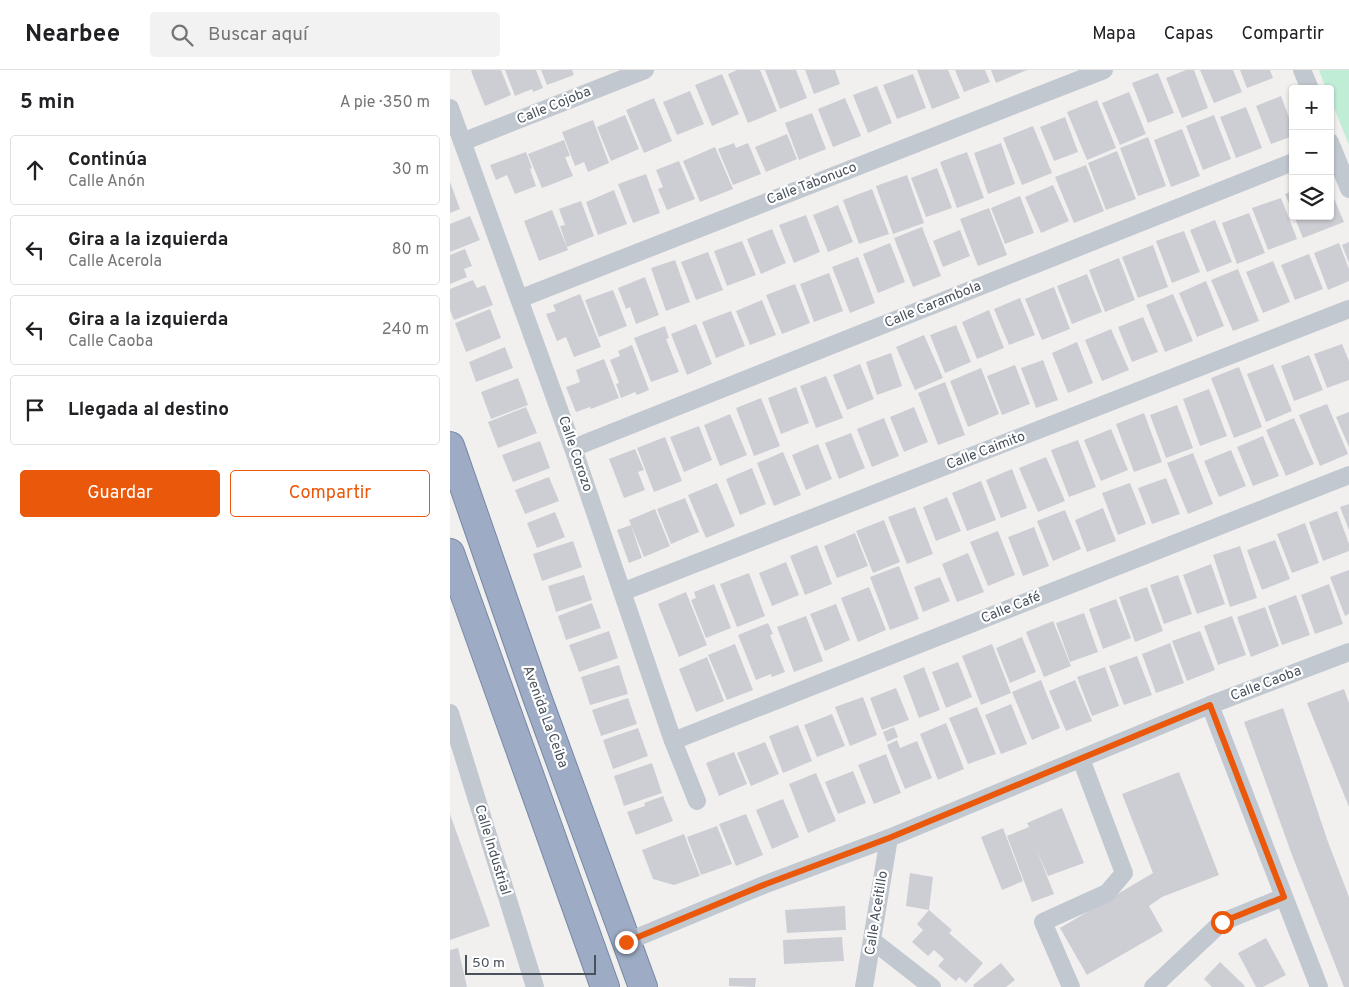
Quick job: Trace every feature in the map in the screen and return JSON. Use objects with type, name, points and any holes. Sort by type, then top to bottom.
[{"type":"highway","name":"Avenida La Ceiba","points":[[450,446],[537,697],[643,987]]},
{"type":"highway","points":[[450,553],[605,987]]},
{"type":"street","name":"Calle Cojoba","points":[[462,142],[645,70]]},
{"type":"street","name":"Calle Tabonuco","points":[[519,299],[1104,70]]},
{"type":"street","points":[[1302,70],[1308,85]]},
{"type":"street","name":"Calle Corozo","points":[[450,108],[573,448],[673,741],[697,801]]},
{"type":"street","points":[[1334,152],[1349,189]]},
{"type":"street","name":"Calle Carambola","points":[[573,448],[1289,164]]},
{"type":"street","name":"Calle Caimito","points":[[622,592],[1349,309]]},
{"type":"street","name":"Calle Café","points":[[673,741],[1349,475]]},
{"type":"street","name":"Calle Caoba","points":[[626,942],[766,884],[889,838],[1210,705],[1349,652]]},
{"type":"street","points":[[1210,705],[1319,987]]},
{"type":"street","name":"Calle Industrial","points":[[450,713],[535,987]]},
{"type":"street","points":[[1071,987],[1043,922],[1107,893],[1124,873],[1081,759]]},
{"type":"street","name":"Calle Aceitillo","points":[[864,987],[889,838]]},
{"type":"street","points":[[1153,987],[1222,922],[1284,897]]},
{"type":"street","points":[[873,941],[932,987]]},
{"type":"green space","points":[[1319,70],[1349,70],[1349,145],[1334,108],[1334,85],[1325,85]]},
{"type":"building","points":[[501,70],[511,95],[485,106],[471,71]]},
{"type":"building","points":[[505,70],[536,70],[543,88],[533,92],[532,89],[515,96]]},
{"type":"building","points":[[541,70],[572,70],[574,75],[547,85]]},
{"type":"building","points":[[737,70],[760,70],[777,111],[748,123],[728,74]]},
{"type":"building","points":[[765,70],[796,70],[807,98],[780,109]]},
{"type":"building","points":[[805,70],[835,70],[840,84],[814,94]]},
{"type":"building","points":[[917,70],[948,70],[960,98],[932,109]]},
{"type":"building","points":[[955,70],[985,70],[990,82],[964,92]]},
{"type":"building","points":[[991,70],[1027,70],[996,83]]},
{"type":"building","points":[[1186,70],[1194,70],[1208,108],[1182,118],[1166,78]]},
{"type":"building","points":[[1200,70],[1233,70],[1242,92],[1214,103]]},
{"type":"building","points":[[1240,70],[1270,70],[1273,78],[1247,88]]},
{"type":"building","points":[[1158,73],[1174,113],[1148,123],[1132,83]]},
{"type":"building","points":[[722,74],[739,114],[712,126],[695,85]]},
{"type":"building","points":[[913,74],[926,108],[897,119],[883,85]]},
{"type":"building","points":[[877,86],[892,123],[868,133],[853,95]]},
{"type":"building","points":[[690,91],[704,124],[677,135],[663,102]]},
{"type":"building","points":[[1129,92],[1146,134],[1120,145],[1102,103]]},
{"type":"building","points":[[1281,96],[1289,117],[1289,137],[1271,144],[1256,106]]},
{"type":"building","points":[[654,98],[672,141],[644,153],[626,110]]},
{"type":"building","points":[[845,98],[861,136],[833,147],[818,109]]},
{"type":"building","points":[[1097,100],[1116,148],[1087,160],[1067,112]]},
{"type":"building","points":[[1246,107],[1262,148],[1236,158],[1220,117]]},
{"type":"building","points":[[812,113],[826,149],[799,160],[785,123]]},
{"type":"building","points":[[625,115],[639,149],[611,161],[597,127]]},
{"type":"building","points":[[1214,115],[1231,159],[1203,170],[1186,126]]},
{"type":"building","points":[[1065,117],[1078,152],[1054,161],[1040,127]]},
{"type":"building","points":[[593,120],[609,163],[588,172],[584,162],[575,166],[562,132]]},
{"type":"building","points":[[1033,126],[1052,173],[1022,185],[1003,138]]},
{"type":"building","points":[[1182,129],[1200,176],[1171,187],[1154,140]]},
{"type":"building","points":[[787,134],[797,159],[766,172],[755,147]]},
{"type":"building","points":[[1148,137],[1166,186],[1138,196],[1120,148]]},
{"type":"building","points":[[564,140],[570,156],[565,157],[573,176],[542,188],[528,154]]},
{"type":"building","points":[[734,143],[736,148],[748,143],[761,174],[733,185],[718,149]]},
{"type":"building","points":[[1001,143],[1015,184],[988,194],[974,153]]},
{"type":"building","points":[[715,147],[733,189],[700,202],[683,161]]},
{"type":"building","points":[[1117,151],[1136,199],[1106,210],[1088,163]]},
{"type":"building","points":[[526,152],[536,186],[515,194],[507,175],[496,180],[490,165]]},
{"type":"building","points":[[967,152],[984,198],[957,208],[940,162]]},
{"type":"building","points":[[679,161],[695,199],[667,210],[658,189],[663,187],[656,170]]},
{"type":"building","points":[[1086,165],[1104,211],[1074,223],[1055,177]]},
{"type":"building","points":[[937,168],[952,208],[926,217],[911,178]]},
{"type":"building","points":[[646,174],[660,213],[633,223],[618,184]]},
{"type":"building","points":[[907,175],[924,223],[893,234],[876,186]]},
{"type":"building","points":[[450,182],[460,209],[450,213]]},
{"type":"building","points":[[1053,185],[1069,221],[1041,233],[1025,197]]},
{"type":"building","points":[[872,189],[889,234],[859,244],[843,200]]},
{"type":"building","points":[[614,190],[627,224],[598,235],[586,202]]},
{"type":"building","points":[[1289,192],[1289,204],[1285,194]]},
{"type":"building","points":[[1020,196],[1034,233],[1005,244],[991,208]]},
{"type":"building","points":[[1281,198],[1297,239],[1268,250],[1252,208]]},
{"type":"building","points":[[1334,198],[1344,222],[1303,238],[1296,220],[1334,220]]},
{"type":"building","points":[[581,201],[594,236],[567,247],[560,226],[565,225],[559,209]]},
{"type":"building","points":[[838,205],[853,242],[828,252],[813,215]]},
{"type":"building","points":[[989,208],[1007,255],[978,266],[960,219]]},
{"type":"building","points":[[552,210],[568,250],[539,261],[524,221]]},
{"type":"building","points":[[1249,213],[1265,253],[1237,264],[1222,223]]},
{"type":"building","points":[[806,215],[820,252],[794,263],[779,225]]},
{"type":"building","points":[[470,216],[480,240],[450,252],[450,224]]},
{"type":"building","points":[[1215,220],[1232,262],[1207,272],[1190,230]]},
{"type":"building","points":[[922,227],[941,276],[913,287],[894,238]]},
{"type":"building","points":[[772,229],[786,263],[761,274],[747,239]]},
{"type":"building","points":[[960,230],[970,256],[943,267],[933,241]]},
{"type":"building","points":[[1184,231],[1200,272],[1172,283],[1156,241]]},
{"type":"building","points":[[742,241],[756,275],[727,286],[714,251]]},
{"type":"building","points":[[1349,242],[1349,263],[1342,245]]},
{"type":"building","points":[[890,243],[905,282],[878,293],[863,254]]},
{"type":"building","points":[[1339,243],[1349,269],[1349,281],[1328,290],[1314,253]]},
{"type":"building","points":[[1153,245],[1168,287],[1138,298],[1122,257]]},
{"type":"building","points":[[465,249],[472,266],[464,269],[467,277],[450,284],[450,255]]},
{"type":"building","points":[[708,252],[723,290],[696,300],[681,262]]},
{"type":"building","points":[[1309,254],[1323,289],[1295,300],[1281,265]]},
{"type":"building","points":[[858,257],[875,303],[850,313],[832,267]]},
{"type":"building","points":[[1119,258],[1135,300],[1105,312],[1089,270]]},
{"type":"building","points":[[675,260],[690,302],[666,311],[651,268]]},
{"type":"building","points":[[1273,261],[1290,302],[1263,313],[1246,272]]},
{"type":"building","points":[[1238,269],[1259,321],[1233,331],[1211,280]]},
{"type":"building","points":[[829,273],[843,311],[814,322],[800,284]]},
{"type":"building","points":[[1087,274],[1102,312],[1072,324],[1057,286]]},
{"type":"building","points":[[645,277],[659,315],[636,324],[630,307],[626,309],[618,288]]},
{"type":"building","points":[[473,280],[477,288],[485,285],[493,305],[454,320],[450,310],[450,289]]},
{"type":"building","points":[[1206,281],[1224,326],[1197,337],[1179,293]]},
{"type":"building","points":[[795,284],[810,323],[782,334],[766,295]]},
{"type":"building","points":[[1054,287],[1070,329],[1042,340],[1025,299]]},
{"type":"building","points":[[613,290],[627,326],[599,337],[585,300]]},
{"type":"building","points":[[580,294],[601,347],[574,357],[566,337],[557,341],[546,314],[556,311],[553,305]]},
{"type":"building","points":[[1173,294],[1193,341],[1165,352],[1146,305]]},
{"type":"building","points":[[1020,298],[1035,335],[1009,345],[994,309]]},
{"type":"building","points":[[762,300],[776,335],[750,345],[736,311]]},
{"type":"building","points":[[490,309],[501,338],[466,352],[455,323]]},
{"type":"building","points":[[989,310],[1004,348],[977,359],[962,322]]},
{"type":"building","points":[[731,311],[745,346],[716,358],[702,322]]},
{"type":"building","points":[[1143,317],[1158,352],[1132,362],[1118,327]]},
{"type":"building","points":[[696,324],[712,364],[687,375],[671,334]]},
{"type":"building","points":[[956,325],[971,362],[945,373],[930,335]]},
{"type":"building","points":[[665,326],[669,338],[666,339],[679,372],[651,382],[634,338]]},
{"type":"building","points":[[1111,329],[1129,370],[1102,381],[1085,340]]},
{"type":"building","points":[[924,335],[943,378],[915,390],[896,347]]},
{"type":"building","points":[[1077,342],[1093,383],[1068,393],[1052,353]]},
{"type":"building","points":[[1342,344],[1349,361],[1349,380],[1327,388],[1314,354]]},
{"type":"building","points":[[632,345],[649,390],[637,395],[635,392],[621,398],[616,384],[619,383],[610,360],[620,356],[618,351]]},
{"type":"building","points":[[505,347],[513,368],[476,382],[469,362]]},
{"type":"building","points":[[891,353],[902,386],[877,395],[866,362]]},
{"type":"building","points":[[1309,355],[1323,390],[1294,401],[1281,366]]},
{"type":"building","points":[[604,359],[619,398],[591,409],[590,407],[576,412],[566,387],[580,382],[576,370]]},
{"type":"building","points":[[1043,360],[1058,400],[1036,408],[1021,368]]},
{"type":"building","points":[[860,364],[874,399],[847,410],[833,375]]},
{"type":"building","points":[[1273,364],[1292,411],[1266,422],[1247,374]]},
{"type":"building","points":[[1015,365],[1030,404],[1002,415],[987,376]]},
{"type":"building","points":[[1239,367],[1262,427],[1234,438],[1211,378]]},
{"type":"building","points":[[981,368],[999,414],[968,427],[950,381]]},
{"type":"building","points":[[826,376],[843,418],[816,428],[800,386]]},
{"type":"building","points":[[518,378],[528,405],[491,419],[481,392]]},
{"type":"building","points":[[945,382],[965,435],[938,445],[918,393]]},
{"type":"building","points":[[796,387],[809,423],[781,434],[768,398]]},
{"type":"building","points":[[1209,389],[1227,436],[1200,446],[1183,399]]},
{"type":"building","points":[[761,398],[780,446],[754,456],[736,408]]},
{"type":"building","points":[[1327,404],[1348,454],[1320,466],[1299,415]]},
{"type":"building","points":[[1177,405],[1193,448],[1166,458],[1150,415]]},
{"type":"building","points":[[526,407],[537,433],[498,448],[488,422]]},
{"type":"building","points":[[914,407],[928,442],[904,452],[890,417]]},
{"type":"building","points":[[1349,412],[1349,447],[1336,417]]},
{"type":"building","points":[[1144,413],[1162,462],[1134,472],[1116,424]]},
{"type":"building","points":[[730,414],[747,455],[720,466],[704,425]]},
{"type":"building","points":[[884,418],[899,456],[872,467],[857,429]]},
{"type":"building","points":[[1294,418],[1314,464],[1286,476],[1266,430]]},
{"type":"building","points":[[699,426],[712,460],[684,472],[670,437]]},
{"type":"building","points":[[1111,429],[1128,470],[1101,481],[1084,440]]},
{"type":"building","points":[[851,433],[865,468],[839,479],[825,443]]},
{"type":"building","points":[[1263,436],[1279,476],[1253,486],[1237,447]]},
{"type":"building","points":[[665,437],[682,481],[654,492],[637,448]]},
{"type":"building","points":[[1078,440],[1096,487],[1069,497],[1051,450]]},
{"type":"building","points":[[540,441],[550,468],[513,482],[502,455]]},
{"type":"building","points":[[818,444],[832,479],[806,490],[792,455]]},
{"type":"building","points":[[635,449],[644,470],[638,472],[645,490],[624,498],[609,459]]},
{"type":"building","points":[[1231,450],[1246,486],[1219,497],[1204,461]]},
{"type":"building","points":[[783,452],[801,495],[774,506],[757,463]]},
{"type":"building","points":[[1193,453],[1213,504],[1188,514],[1167,463]]},
{"type":"building","points":[[1046,457],[1065,501],[1038,512],[1019,468]]},
{"type":"building","points":[[752,468],[766,504],[740,515],[726,479]]},
{"type":"building","points":[[1012,469],[1027,508],[1001,518],[986,480]]},
{"type":"building","points":[[549,477],[559,501],[525,514],[515,490]]},
{"type":"building","points":[[1166,478],[1180,514],[1152,524],[1138,488]]},
{"type":"building","points":[[981,481],[996,520],[967,531],[952,493]]},
{"type":"building","points":[[717,483],[735,526],[706,538],[688,495]]},
{"type":"building","points":[[1130,483],[1146,524],[1118,535],[1102,493]]},
{"type":"building","points":[[947,497],[961,531],[936,541],[923,507]]},
{"type":"building","points":[[685,498],[699,532],[671,544],[657,509]]},
{"type":"building","points":[[1349,504],[1349,530],[1340,507]]},
{"type":"building","points":[[915,507],[933,554],[907,564],[888,517]]},
{"type":"building","points":[[1103,508],[1116,541],[1087,552],[1075,520]]},
{"type":"building","points":[[655,509],[670,546],[644,557],[629,520]]},
{"type":"building","points":[[1065,510],[1081,549],[1053,561],[1037,521]]},
{"type":"building","points":[[1337,511],[1349,544],[1349,551],[1323,561],[1309,522]]},
{"type":"building","points":[[555,512],[565,537],[537,548],[527,523]]},
{"type":"building","points":[[884,520],[900,562],[873,573],[856,531]]},
{"type":"building","points":[[1305,523],[1319,563],[1292,573],[1277,534]]},
{"type":"building","points":[[631,525],[642,558],[629,563],[617,530]]},
{"type":"building","points":[[1034,527],[1049,566],[1023,576],[1008,537]]},
{"type":"building","points":[[998,531],[1015,575],[988,586],[970,542]]},
{"type":"building","points":[[855,533],[868,566],[837,578],[824,546]]},
{"type":"building","points":[[1275,540],[1290,579],[1262,590],[1247,550]]},
{"type":"building","points":[[573,541],[582,567],[542,581],[533,554]]},
{"type":"building","points":[[817,545],[832,584],[805,595],[790,556]]},
{"type":"building","points":[[1240,546],[1257,598],[1230,607],[1213,555]]},
{"type":"building","points":[[968,553],[984,592],[957,602],[942,564]]},
{"type":"building","points":[[786,562],[799,595],[772,606],[759,573]]},
{"type":"building","points":[[1211,564],[1225,604],[1197,614],[1183,575]]},
{"type":"building","points":[[899,566],[919,619],[890,630],[870,577]]},
{"type":"building","points":[[1349,570],[1349,614],[1345,616],[1330,577]]},
{"type":"building","points":[[749,573],[765,616],[737,627],[720,584]]},
{"type":"building","points":[[584,575],[592,600],[556,612],[548,586]]},
{"type":"building","points":[[1178,575],[1192,614],[1164,624],[1150,585]]},
{"type":"building","points":[[940,577],[950,601],[923,612],[914,587]]},
{"type":"building","points":[[714,584],[731,628],[706,638],[691,600],[696,598],[694,592]]},
{"type":"building","points":[[1329,584],[1343,624],[1315,634],[1301,595]]},
{"type":"building","points":[[869,587],[886,630],[858,642],[841,598]]},
{"type":"building","points":[[1147,587],[1163,631],[1135,642],[1119,597]]},
{"type":"building","points":[[686,592],[707,645],[679,657],[658,604]]},
{"type":"building","points":[[1296,595],[1310,635],[1282,645],[1268,606]]},
{"type":"building","points":[[1116,599],[1131,638],[1103,649],[1089,609]]},
{"type":"building","points":[[592,603],[601,628],[566,640],[558,616]]},
{"type":"building","points":[[836,604],[850,640],[825,651],[810,614]]},
{"type":"building","points":[[1265,607],[1279,646],[1251,657],[1237,617]]},
{"type":"building","points":[[1084,613],[1098,652],[1070,662],[1056,623]]},
{"type":"building","points":[[806,616],[823,661],[794,672],[777,627]]},
{"type":"building","points":[[1232,616],[1246,655],[1218,665],[1204,626]]},
{"type":"building","points":[[1053,621],[1071,666],[1044,677],[1026,632]]},
{"type":"building","points":[[768,623],[773,634],[770,635],[785,672],[772,677],[771,674],[756,680],[738,635]]},
{"type":"building","points":[[609,631],[618,658],[579,672],[569,645]]},
{"type":"building","points":[[1200,631],[1215,670],[1187,681],[1172,641]]},
{"type":"building","points":[[1022,637],[1036,672],[1010,683],[996,648]]},
{"type":"building","points":[[1170,643],[1184,683],[1156,693],[1142,654]]},
{"type":"building","points":[[735,644],[753,690],[727,700],[708,655]]},
{"type":"building","points":[[992,644],[1011,693],[981,705],[962,656]]},
{"type":"building","points":[[1137,656],[1152,695],[1124,705],[1109,666]]},
{"type":"building","points":[[707,657],[724,701],[696,712],[679,669]]},
{"type":"building","points":[[958,662],[972,697],[946,708],[932,672]]},
{"type":"building","points":[[619,665],[628,694],[590,705],[581,677]]},
{"type":"building","points":[[924,667],[940,710],[919,718],[903,676]]},
{"type":"building","points":[[1105,667],[1119,706],[1092,716],[1077,677]]},
{"type":"building","points":[[1041,680],[1060,728],[1032,740],[1012,692]]},
{"type":"building","points":[[1075,680],[1092,721],[1066,731],[1049,691]]},
{"type":"building","points":[[896,688],[909,720],[882,730],[870,698]]},
{"type":"building","points":[[1344,689],[1349,703],[1349,807],[1307,703]]},
{"type":"building","points":[[863,697],[877,735],[850,746],[835,707]]},
{"type":"building","points":[[628,698],[637,724],[601,736],[592,710]]},
{"type":"building","points":[[1011,704],[1027,744],[1001,754],[985,715]]},
{"type":"building","points":[[977,707],[996,754],[968,764],[949,718]]},
{"type":"building","points":[[1283,708],[1328,842],[1349,897],[1349,987],[1344,987],[1292,855],[1244,722]]},
{"type":"building","points":[[832,714],[845,746],[817,757],[804,725]]},
{"type":"building","points":[[946,723],[964,769],[938,780],[920,734]]},
{"type":"building","points":[[798,725],[812,761],[783,773],[769,736]]},
{"type":"building","points":[[894,727],[898,737],[887,742],[883,732]]},
{"type":"building","points":[[638,728],[648,756],[613,769],[603,740]]},
{"type":"building","points":[[897,740],[900,748],[917,741],[932,778],[905,789],[887,745]]},
{"type":"building","points":[[765,742],[779,774],[751,786],[737,753]]},
{"type":"building","points":[[734,752],[747,784],[719,796],[706,763]]},
{"type":"building","points":[[886,754],[901,793],[874,804],[858,765]]},
{"type":"building","points":[[652,763],[662,793],[624,806],[614,776]]},
{"type":"building","points":[[853,771],[866,803],[838,814],[825,782]]},
{"type":"building","points":[[1179,772],[1219,875],[1162,897],[1149,906],[1163,931],[1087,975],[1060,928],[1153,873],[1122,794]]},
{"type":"building","points":[[816,773],[836,821],[808,833],[789,784]]},
{"type":"building","points":[[663,796],[673,821],[636,835],[627,812],[645,806],[644,803]]},
{"type":"building","points":[[783,799],[799,837],[772,849],[756,810]]},
{"type":"building","points":[[1062,808],[1084,863],[1048,876],[1036,848],[1054,894],[1032,902],[1007,836],[1029,827],[1027,823]]},
{"type":"building","points":[[450,814],[490,926],[450,940]]},
{"type":"building","points":[[746,814],[763,855],[736,866],[719,824]]},
{"type":"building","points":[[717,826],[732,864],[701,875],[687,837]]},
{"type":"building","points":[[1003,828],[1023,881],[1002,890],[981,837]]},
{"type":"building","points":[[684,834],[700,876],[674,885],[653,879],[642,850]]},
{"type":"building","points":[[910,873],[933,877],[929,910],[906,906]]},
{"type":"building","points":[[845,906],[846,930],[787,933],[785,910]]},
{"type":"building","points":[[929,910],[952,930],[949,933],[983,963],[966,983],[959,977],[956,981],[938,966],[944,959],[934,950],[928,956],[912,942],[923,930],[917,924]]},
{"type":"building","points":[[842,937],[844,961],[784,964],[783,940]]},
{"type":"building","points":[[1266,938],[1286,975],[1263,987],[1256,987],[1238,953]]},
{"type":"building","points":[[458,948],[467,987],[450,987],[450,950]]},
{"type":"building","points":[[1220,962],[1244,987],[1212,987],[1204,979]]},
{"type":"building","points":[[1001,963],[1015,980],[1006,987],[974,987],[973,985]]},
{"type":"building","points":[[729,978],[756,978],[755,987],[729,986]]},
{"type":"route","points":[[626,942],[766,884],[889,838],[1210,705],[1284,897],[1222,922]]}]
